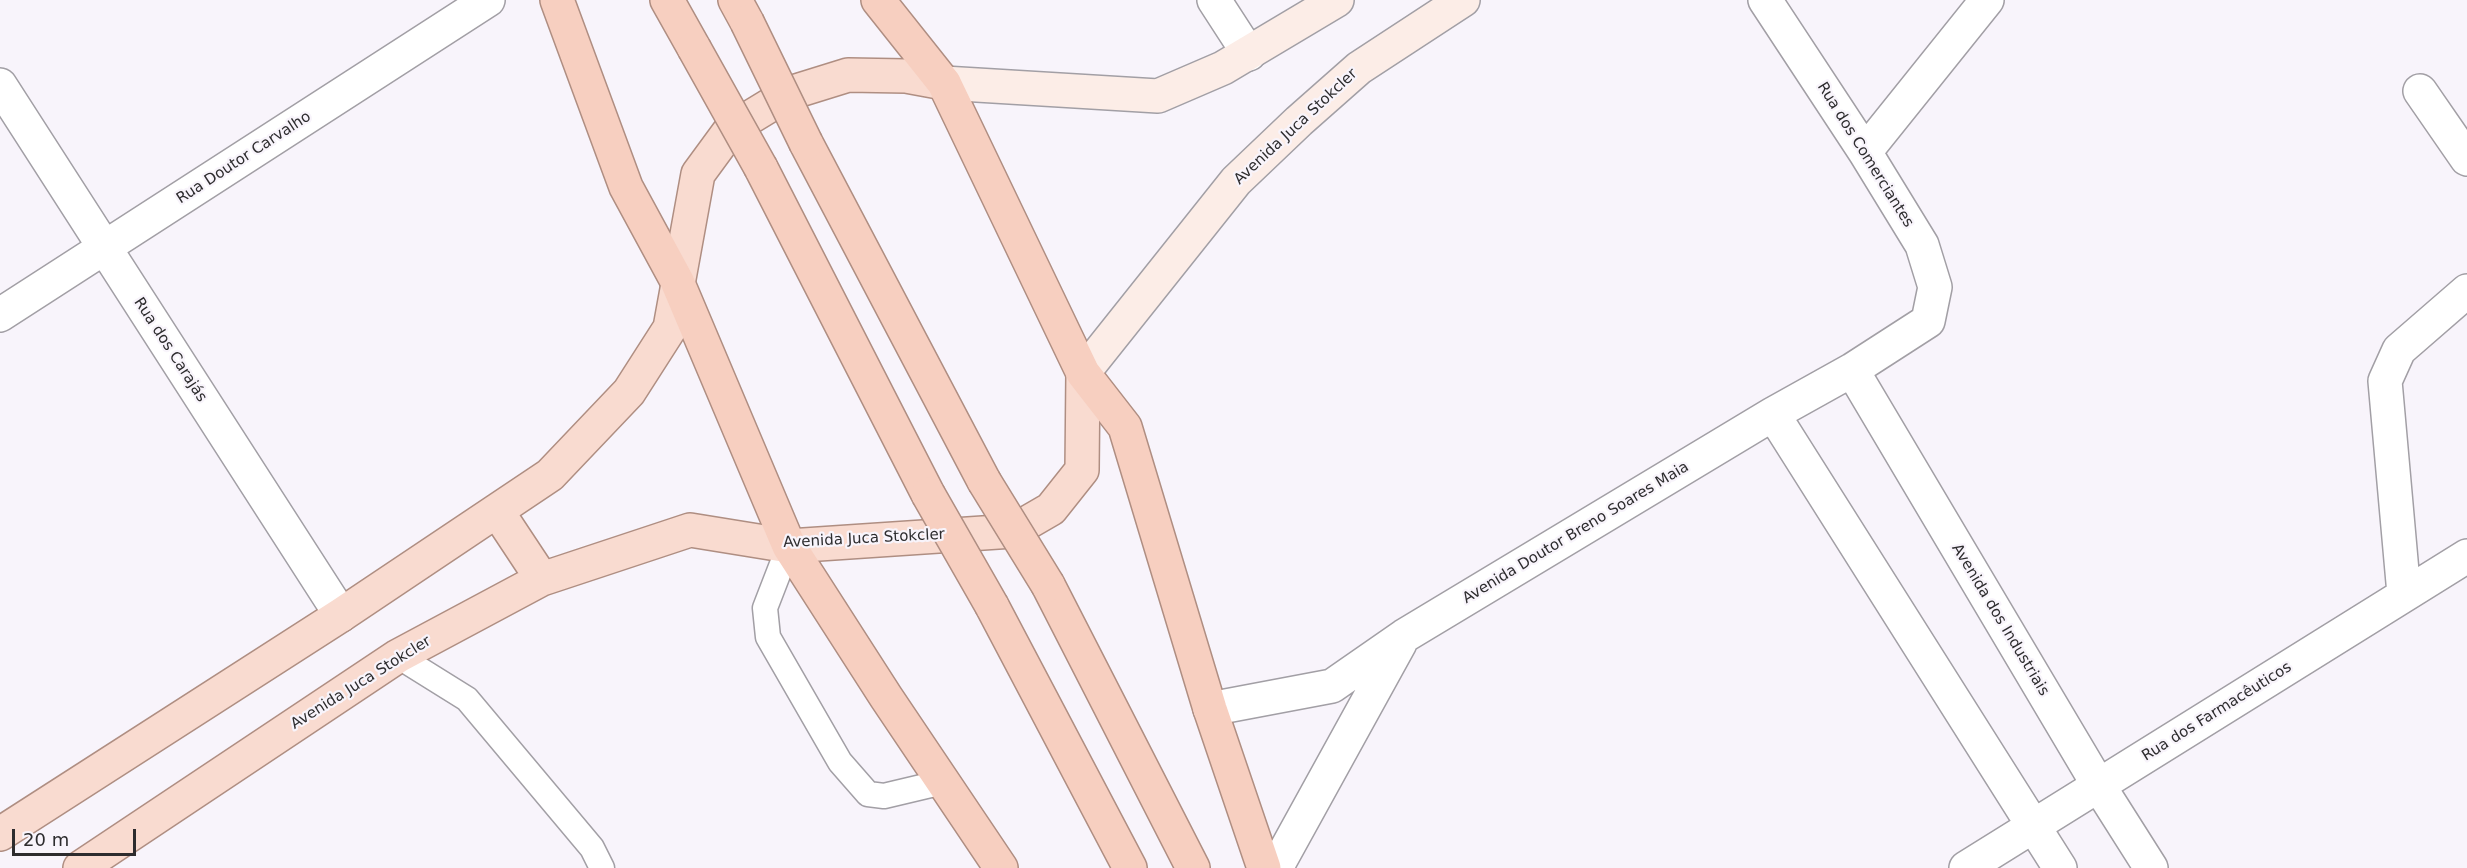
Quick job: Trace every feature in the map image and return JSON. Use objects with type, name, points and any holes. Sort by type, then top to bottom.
[{"type":"highway","points":[[557,0],[627,187],[677,281],[789,546],[1001,868]]},
{"type":"highway","points":[[667,0],[761,168],[928,494],[992,606],[1130,868]]},
{"type":"highway","points":[[878,0],[944,83],[1083,373],[1125,427],[1210,710],[1264,868]]},
{"type":"highway","points":[[741,11],[806,143],[984,481],[1048,585],[1193,868]]},
{"type":"main road","points":[[0,834],[341,615],[550,475],[629,392],[670,328],[698,174],[731,129],[790,93],[848,75],[906,76],[944,83],[1158,96],[1223,69],[1337,0]]},
{"type":"main road","name":"Avenida Juca Stokcler","points":[[80,868],[398,656],[542,579],[690,530],[789,546],[1013,531],[1051,509],[1082,470],[1083,373],[1236,181],[1359,68],[1463,0]]},
{"type":"main road","points":[[497,511],[542,579]]},
{"type":"street","name":"Rua Doutor Carvalho","points":[[0,315],[488,0]]},
{"type":"street","points":[[1214,0],[1249,54]]},
{"type":"street","name":"Rua dos Comerciantes","points":[[1765,0],[1865,152],[1922,245],[1935,287],[1928,321]]},
{"type":"street","points":[[1865,152],[1987,0]]},
{"type":"street","name":"Rua dos Carajás","points":[[0,85],[341,615]]},
{"type":"street","points":[[2420,91],[2467,159]]},
{"type":"street","points":[[2404,594],[2385,381],[2399,350],[2467,291]]},
{"type":"street","name":"Avenida Doutor Breno Soares Maia","points":[[1210,710],[1332,686],[1404,636],[1773,414],[1852,370],[1928,321]]},
{"type":"street","name":"Avenida dos Industriais","points":[[1852,370],[2099,786],[2151,868]]},
{"type":"street","points":[[1773,414],[2060,868]]},
{"type":"street","name":"Rua dos Farmacêuticos","points":[[1966,868],[2467,556]]},
{"type":"street","points":[[1276,868],[1404,636]]},
{"type":"lane","points":[[789,546],[765,608],[768,637],[840,762],[868,794],[884,796],[943,782]]},
{"type":"lane","points":[[398,656],[467,699],[591,848],[602,868]]}]
